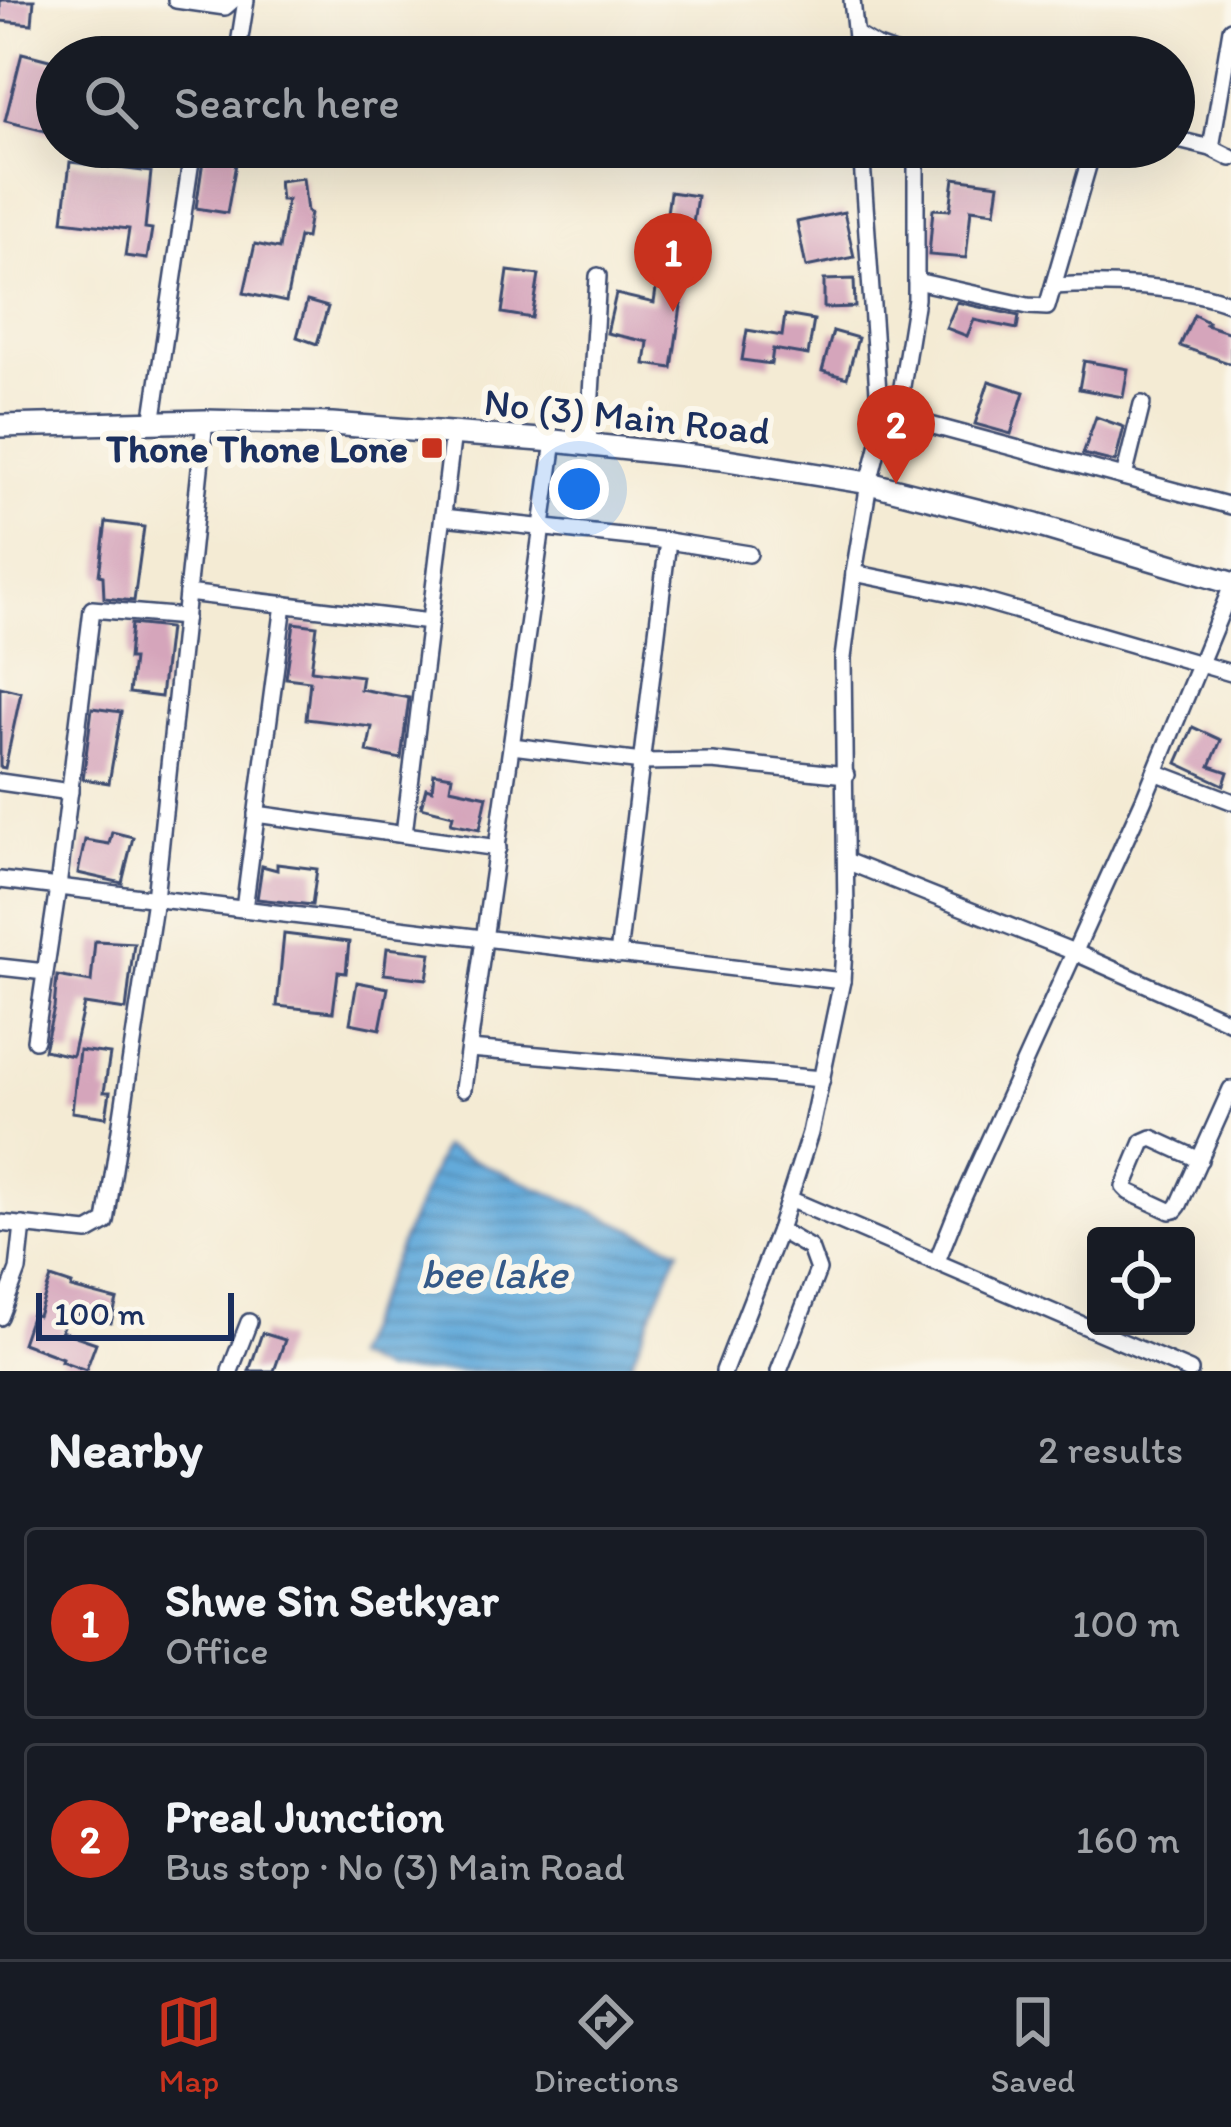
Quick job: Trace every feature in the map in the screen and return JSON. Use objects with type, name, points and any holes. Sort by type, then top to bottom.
[{"type":"main road","name":"No (3) Main Road","points":[[0,426],[205,421],[332,424],[721,459],[869,483],[1036,525],[1231,585]]},
{"type":"street","points":[[176,0],[225,7],[232,0]]},
{"type":"street","points":[[240,36],[246,0]]},
{"type":"street","points":[[852,0],[860,36]]},
{"type":"street","points":[[1211,148],[1231,29]]},
{"type":"street","points":[[1195,144],[1231,158]]},
{"type":"street","points":[[152,424],[190,168]]},
{"type":"street","points":[[862,168],[881,435]]},
{"type":"street","points":[[724,1371],[810,1133],[842,981],[846,918],[843,658],[869,483],[881,435],[899,405],[916,281],[916,168]]},
{"type":"street","points":[[916,281],[1047,307],[1085,168]]},
{"type":"street","points":[[588,445],[598,276]]},
{"type":"street","points":[[1054,286],[1182,291],[1231,304]]},
{"type":"street","points":[[1124,477],[1142,404]]},
{"type":"street","points":[[893,415],[1231,506]]},
{"type":"street","points":[[0,1222],[88,1232],[106,1222],[154,898],[205,421]]},
{"type":"street","points":[[404,834],[453,432]]},
{"type":"street","points":[[463,1090],[554,441]]},
{"type":"street","points":[[443,517],[749,554]]},
{"type":"street","points":[[618,955],[668,541]]},
{"type":"street","points":[[854,573],[966,596],[1231,673]]},
{"type":"street","points":[[937,1262],[1155,772],[1231,585]]},
{"type":"street","points":[[188,593],[430,622]]},
{"type":"street","points":[[244,909],[284,604]]},
{"type":"street","points":[[35,1040],[92,609],[185,617]]},
{"type":"street","points":[[512,746],[642,762],[712,761],[846,775]]},
{"type":"street","points":[[1155,772],[1231,801]]},
{"type":"street","points":[[0,782],[70,792]]},
{"type":"street","points":[[256,814],[498,848]]},
{"type":"street","points":[[846,861],[1073,952],[1231,1022]]},
{"type":"street","points":[[0,880],[842,981]]},
{"type":"street","points":[[0,967],[45,972]]},
{"type":"street","points":[[469,1048],[822,1079]]},
{"type":"street","points":[[1199,1160],[1147,1138],[1124,1186],[1175,1210],[1199,1160],[1231,1089]]},
{"type":"street","points":[[789,1199],[1190,1371]]},
{"type":"street","points":[[0,1317],[18,1270],[23,1225]]},
{"type":"street","points":[[778,1230],[810,1248],[818,1270],[779,1371]]},
{"type":"street","points":[[230,1371],[249,1322]]},
{"type":"water","name":"bee lake","points":[[443,1147],[679,1249],[627,1371],[383,1371],[351,1357]]},
{"type":"building","points":[[0,0],[34,0],[32,24],[0,21]]},
{"type":"building","points":[[22,53],[36,57],[36,129],[5,121]]},
{"type":"building","points":[[69,168],[151,172],[145,228],[152,229],[147,259],[125,256],[129,229],[63,221]]},
{"type":"building","points":[[202,168],[235,168],[227,213],[196,208]]},
{"type":"building","points":[[303,178],[310,213],[306,238],[299,237],[286,302],[244,293],[255,244],[279,249],[287,200],[281,200],[279,181]]},
{"type":"building","points":[[954,178],[999,184],[995,212],[971,209],[966,258],[929,255],[933,209],[950,210]]},
{"type":"building","points":[[670,192],[697,196],[672,368],[645,364],[648,342],[607,333],[616,294],[654,303]]},
{"type":"building","points":[[844,212],[854,257],[806,267],[797,222]]},
{"type":"building","points":[[508,271],[539,275],[532,318],[502,313]]},
{"type":"building","points":[[854,279],[855,307],[824,308],[824,280]]},
{"type":"building","points":[[307,301],[328,307],[317,344],[297,337]]},
{"type":"building","points":[[957,302],[1019,316],[1017,329],[974,320],[967,336],[946,328]]},
{"type":"building","points":[[785,315],[814,320],[808,355],[773,349],[771,364],[742,360],[747,330],[782,336]]},
{"type":"building","points":[[1194,315],[1206,325],[1231,333],[1231,364],[1180,346]]},
{"type":"building","points":[[833,331],[858,338],[847,378],[822,371]]},
{"type":"building","points":[[1084,361],[1128,369],[1123,397],[1079,389]]},
{"type":"building","points":[[989,381],[1024,392],[1011,434],[975,424]]},
{"type":"building","points":[[1096,417],[1124,427],[1115,462],[1083,454]]},
{"type":"building","points":[[106,522],[144,527],[134,601],[104,598],[103,576],[99,575]]},
{"type":"building","points":[[294,623],[317,626],[311,670],[362,676],[360,689],[409,698],[401,759],[367,752],[372,727],[306,719],[310,681],[286,678]]},
{"type":"building","points":[[131,624],[169,628],[161,697],[129,693]]},
{"type":"building","points":[[0,687],[21,692],[5,768],[0,767]]},
{"type":"building","points":[[92,708],[121,712],[109,783],[83,779]]},
{"type":"building","points":[[1193,727],[1221,740],[1210,766],[1228,772],[1224,785],[1177,763]]},
{"type":"building","points":[[434,773],[452,776],[450,788],[487,796],[480,829],[451,823],[453,815],[421,807],[426,788],[432,790]]},
{"type":"building","points":[[112,832],[133,837],[122,883],[78,873],[85,840],[109,844]]},
{"type":"building","points":[[277,864],[317,869],[312,905],[257,899],[262,866],[277,870]]},
{"type":"building","points":[[284,934],[349,942],[346,973],[338,972],[333,1012],[277,1006]]},
{"type":"building","points":[[95,941],[134,943],[126,1010],[84,1004],[72,1056],[44,1050],[57,976],[91,982]]},
{"type":"building","points":[[387,948],[431,953],[427,979],[384,974]]},
{"type":"building","points":[[357,982],[388,988],[380,1029],[350,1023]]},
{"type":"building","points":[[79,1050],[110,1054],[106,1117],[72,1112]]},
{"type":"building","points":[[51,1278],[117,1300],[111,1323],[68,1312],[61,1331],[96,1343],[86,1370],[22,1343],[32,1314],[38,1316]]},
{"type":"building","points":[[262,1333],[285,1340],[274,1371],[249,1371]]},
{"type":"place","name":"Shwe Sin Setkyar","points":[[673,312]]},
{"type":"place","name":"Thone Thone Lone","points":[[432,448]]},
{"type":"place","name":"Preal Junction","points":[[896,484]]}]
